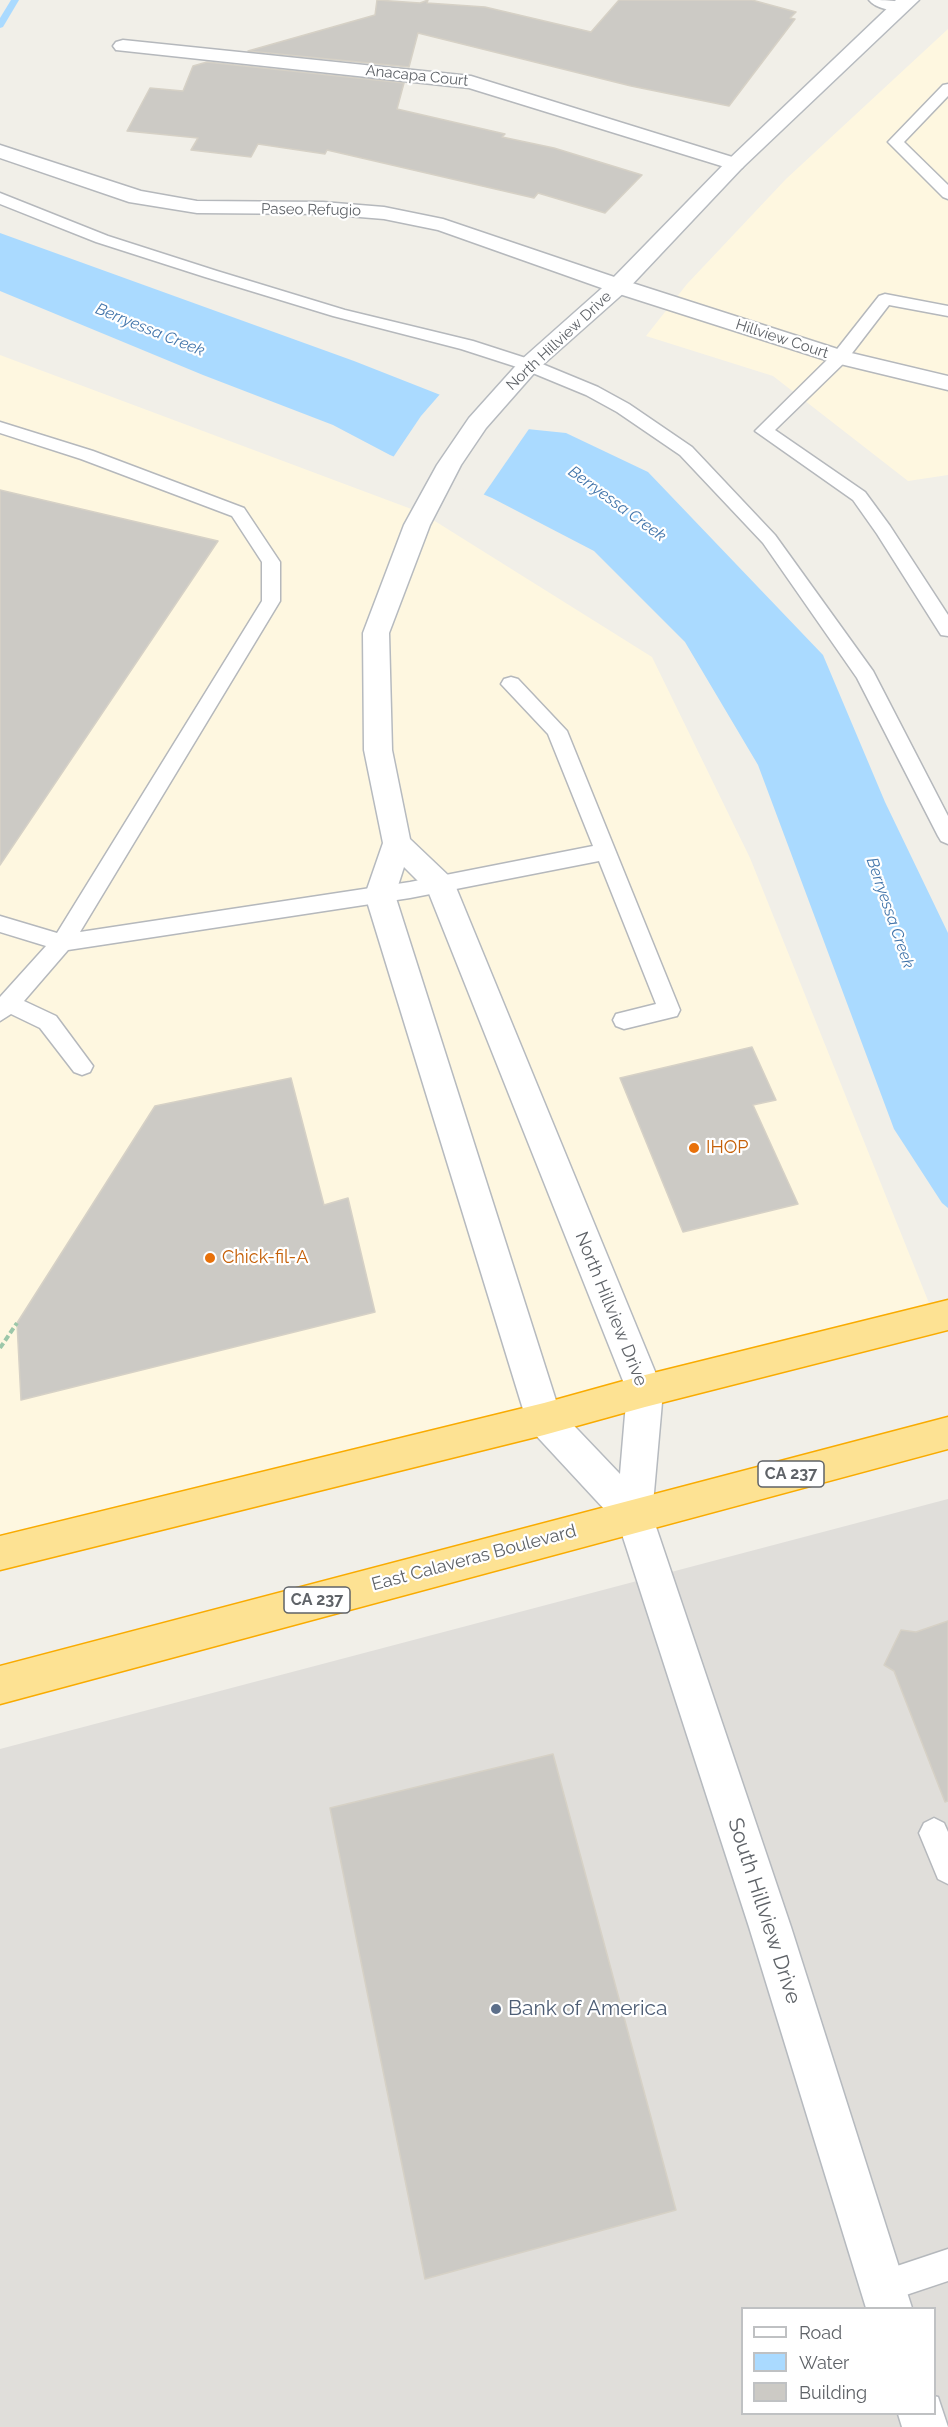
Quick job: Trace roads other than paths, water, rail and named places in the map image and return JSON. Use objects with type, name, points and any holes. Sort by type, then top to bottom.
[{"type":"highway","points":[[0,1552],[544,1419],[645,1391],[948,1315]]},
{"type":"highway","name":"East Calaveras Boulevard","points":[[0,1685],[948,1433]]},
{"type":"street","points":[[879,0],[905,3]]},
{"type":"street","name":"North Hillview Drive","points":[[380,895],[397,843],[378,750],[376,633],[422,513],[477,423],[511,383],[618,286],[735,164],[905,3]]},
{"type":"street","name":"Anacapa Court","points":[[123,46],[471,82],[735,164]]},
{"type":"street","name":"Paseo Refugio","points":[[0,151],[137,197],[197,207],[323,208],[384,213],[443,225],[618,286]]},
{"type":"street","name":"Hillview Court","points":[[618,286],[840,357],[948,383]]},
{"type":"street","name":"North Hillview Drive","points":[[397,843],[440,885],[645,1391],[634,1515]]},
{"type":"street","points":[[380,895],[544,1419],[634,1515]]},
{"type":"street","name":"South Hillview Drive","points":[[634,1515],[770,1927],[885,2298]]},
{"type":"lane","points":[[948,88],[896,142],[948,194]]},
{"type":"lane","points":[[0,198],[102,239],[212,274],[339,313],[467,345],[529,365],[592,391],[623,408],[686,451],[769,538],[866,676],[948,836]]},
{"type":"lane","points":[[948,311],[885,299],[840,357],[764,431],[859,496],[941,605],[948,630]]},
{"type":"lane","points":[[0,427],[87,455],[238,512],[271,562],[271,601],[62,943],[4,1007],[48,1022],[82,1066]]},
{"type":"lane","points":[[511,684],[556,731],[669,1011],[624,1020]]},
{"type":"lane","points":[[0,924],[62,943],[440,885],[604,852]]},
{"type":"lane","points":[[934,1833],[948,1869]]},
{"type":"lane","points":[[885,2298],[948,2265]]},
{"type":"water","name":"Berryessa Creek","points":[[0,233],[354,361],[527,429],[566,433],[648,472],[823,655],[885,802],[948,933],[948,1208],[942,1203],[894,1129],[758,765],[685,642],[594,551],[492,498],[390,455],[333,425],[203,375],[0,291]]},
{"type":"waterway","points":[[0,25],[15,0]]},
{"type":"place","name":"IHOP","points":[[694,1148]]},
{"type":"place","name":"Chick-fil-A","points":[[210,1258]]},
{"type":"place","name":"Bank of America","points":[[496,2009]]}]
